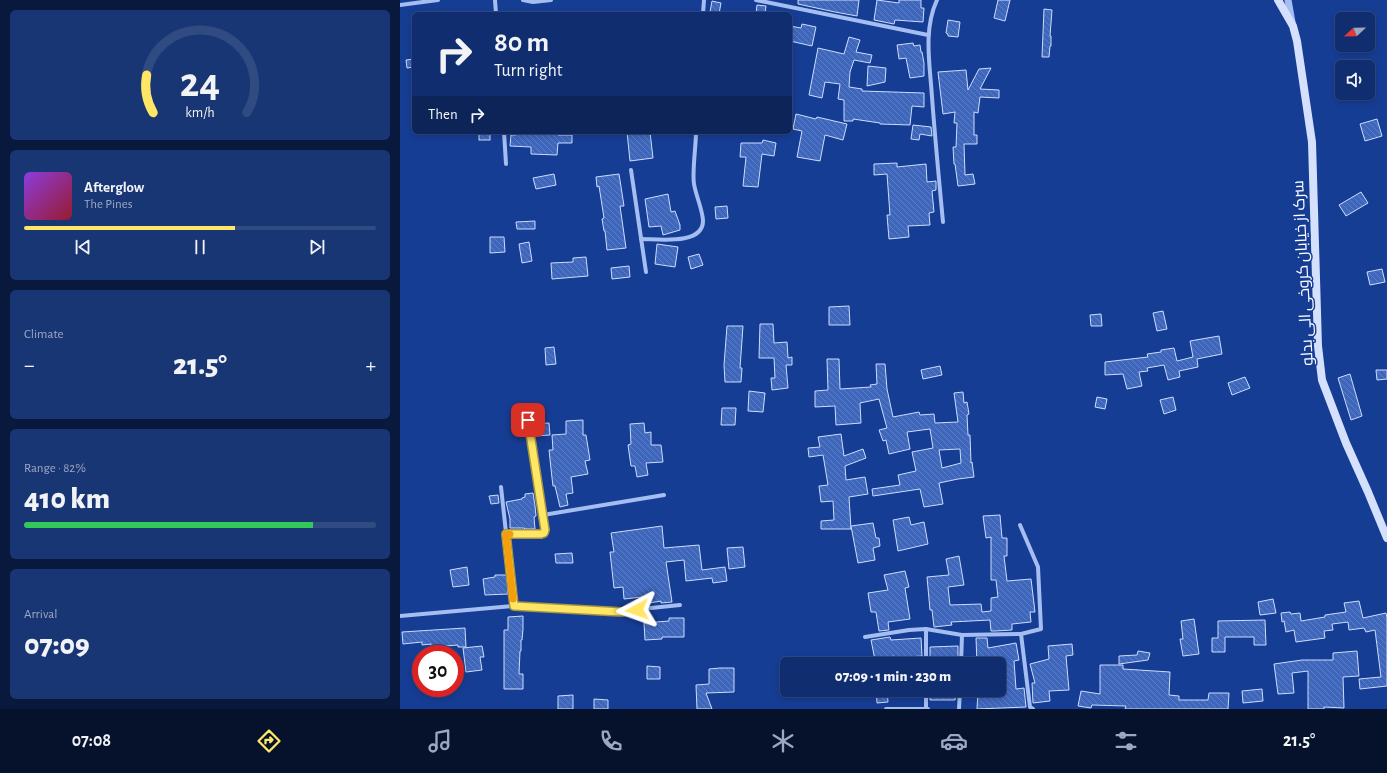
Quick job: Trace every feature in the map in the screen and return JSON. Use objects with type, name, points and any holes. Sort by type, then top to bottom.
[{"type":"main road","name":"سرک از خیابان کروخی الی بدلو","points":[[1278,0],[1293,26],[1297,41],[1312,142],[1318,346],[1322,380],[1346,443],[1387,538]]},
{"type":"street","points":[[400,5],[438,0]]},
{"type":"street","points":[[495,0],[496,12]]},
{"type":"street","points":[[523,0],[533,2],[552,0]]},
{"type":"street","points":[[703,12],[704,0]]},
{"type":"street","points":[[759,0],[928,35]]},
{"type":"street","points":[[937,0],[928,35],[934,127],[943,222]]},
{"type":"street","points":[[1288,0],[1293,26]]},
{"type":"street","points":[[504,134],[506,164]]},
{"type":"street","points":[[641,239],[681,240],[698,233],[703,227],[703,218],[694,182],[696,134]]},
{"type":"street","points":[[631,170],[646,272]]},
{"type":"street","points":[[506,534],[541,534],[544,533],[545,530],[528,420]]},
{"type":"street","points":[[501,487],[514,606]]},
{"type":"street","points":[[543,515],[664,495]]},
{"type":"street","points":[[865,637],[909,630],[926,629],[962,635],[1021,634],[1041,629],[1038,567],[1020,525]]},
{"type":"street","points":[[400,616],[514,606],[622,612],[680,605]]},
{"type":"street","points":[[926,629],[926,657]]},
{"type":"street","points":[[1021,634],[1030,706],[1033,709]]},
{"type":"street","points":[[961,657],[962,635]]},
{"type":"street","points":[[886,709],[927,709],[926,697]]},
{"type":"street","points":[[959,709],[960,697]]},
{"type":"building","points":[[798,0],[859,0],[857,16],[798,4]]},
{"type":"building","points":[[877,0],[899,3],[899,0],[921,0],[921,8],[924,8],[923,22],[895,20],[894,24],[874,20]]},
{"type":"building","points":[[998,0],[1010,0],[1005,21],[994,18]]},
{"type":"building","points":[[712,1],[721,3],[719,12],[710,12]]},
{"type":"building","points":[[757,5],[766,6],[765,12],[756,12]]},
{"type":"building","points":[[1044,9],[1052,10],[1050,36],[1051,46],[1049,57],[1042,57]]},
{"type":"building","points":[[948,20],[960,22],[958,37],[948,36],[946,33]]},
{"type":"building","points":[[802,24],[816,27],[812,46],[792,41],[792,26],[801,28]]},
{"type":"building","points":[[849,37],[860,40],[856,52],[872,55],[870,63],[854,60],[850,72],[849,87],[862,89],[862,91],[924,93],[924,107],[912,106],[910,125],[880,124],[853,119],[853,121],[844,121],[844,100],[838,99],[840,84],[825,82],[822,98],[809,95],[818,48],[844,54]]},
{"type":"building","points":[[913,43],[914,46],[920,45],[924,63],[924,76],[910,78],[906,58],[899,59],[897,45]]},
{"type":"building","points":[[412,59],[412,67],[407,68],[406,60]]},
{"type":"building","points":[[868,66],[886,68],[885,82],[867,86]]},
{"type":"building","points":[[991,68],[980,89],[999,90],[999,98],[980,97],[978,113],[974,112],[974,135],[977,135],[977,144],[964,144],[965,175],[973,174],[975,184],[958,186],[953,147],[956,147],[957,123],[954,123],[955,112],[943,114],[938,72],[966,70],[968,90],[979,69]]},
{"type":"building","points":[[796,114],[847,124],[843,140],[825,135],[820,161],[797,157],[802,131],[793,129]]},
{"type":"building","points":[[1377,119],[1382,136],[1365,141],[1360,124]]},
{"type":"building","points":[[913,125],[931,127],[932,136],[920,134],[919,140],[911,139]]},
{"type":"building","points":[[479,134],[490,134],[490,140],[479,140]]},
{"type":"building","points":[[627,134],[650,134],[653,158],[630,161]]},
{"type":"building","points":[[511,135],[572,135],[572,143],[558,143],[557,155],[531,154],[531,147],[510,146]]},
{"type":"building","points":[[763,140],[776,143],[774,156],[762,154],[758,187],[743,186],[746,157],[740,157],[741,143],[762,143]]},
{"type":"building","points":[[897,163],[897,167],[926,164],[927,182],[936,181],[936,190],[932,191],[934,212],[929,213],[930,225],[908,226],[909,237],[889,239],[887,215],[890,215],[887,174],[874,175],[874,164]]},
{"type":"building","points":[[554,174],[556,185],[536,189],[533,178]]},
{"type":"building","points":[[619,174],[624,206],[620,206],[626,248],[607,250],[602,219],[604,218],[599,186],[597,187],[596,177]]},
{"type":"building","points":[[1361,192],[1368,203],[1346,216],[1339,205]]},
{"type":"building","points":[[668,194],[671,212],[675,211],[680,225],[680,230],[663,235],[661,226],[649,227],[645,199]]},
{"type":"building","points":[[727,206],[728,218],[716,219],[715,207]]},
{"type":"building","points":[[535,221],[535,229],[517,229],[516,222]]},
{"type":"building","points":[[490,237],[504,237],[505,252],[490,253]]},
{"type":"building","points":[[529,242],[532,261],[522,263],[519,244]]},
{"type":"building","points":[[657,244],[678,247],[675,267],[655,264]]},
{"type":"building","points":[[699,254],[703,265],[691,269],[688,257]]},
{"type":"building","points":[[586,257],[588,276],[552,279],[551,263],[573,262],[573,258]]},
{"type":"building","points":[[629,266],[630,277],[612,279],[611,268]]},
{"type":"building","points":[[1382,269],[1385,282],[1370,285],[1367,272]]},
{"type":"building","points":[[849,306],[850,325],[829,325],[829,307]]},
{"type":"building","points":[[1163,311],[1167,329],[1157,331],[1153,313]]},
{"type":"building","points":[[1101,314],[1102,326],[1091,326],[1090,315]]},
{"type":"building","points":[[760,324],[773,324],[774,343],[787,342],[788,358],[792,357],[792,365],[786,365],[788,388],[772,390],[771,378],[775,378],[774,358],[759,358]]},
{"type":"building","points":[[727,326],[743,326],[740,368],[742,368],[741,382],[725,382],[724,365]]},
{"type":"building","points":[[1219,336],[1222,354],[1197,359],[1198,367],[1179,371],[1180,377],[1168,380],[1164,365],[1147,368],[1148,371],[1139,372],[1142,386],[1127,389],[1123,374],[1105,375],[1105,362],[1148,357],[1147,354],[1174,348],[1177,361],[1193,357],[1190,341]]},
{"type":"building","points":[[554,347],[556,364],[546,365],[545,348]]},
{"type":"building","points":[[827,359],[839,359],[840,389],[871,387],[870,385],[877,384],[876,364],[885,364],[887,389],[893,417],[919,412],[920,415],[934,414],[935,423],[958,422],[954,393],[963,392],[964,403],[967,402],[969,414],[967,415],[968,435],[970,435],[971,463],[972,462],[974,477],[939,483],[943,504],[924,507],[920,489],[873,496],[872,489],[900,485],[898,475],[916,471],[912,452],[933,448],[930,429],[907,432],[910,449],[889,454],[886,440],[883,441],[879,430],[887,428],[879,399],[860,403],[861,423],[836,425],[835,406],[815,407],[815,391],[828,390]],"holes":[[[960,449],[961,463],[942,468],[939,450]]]},
{"type":"building","points":[[940,366],[942,375],[923,379],[921,370]]},
{"type":"building","points":[[1376,370],[1387,370],[1387,379],[1377,380]]},
{"type":"building","points":[[1350,374],[1362,416],[1351,420],[1338,378]]},
{"type":"building","points":[[1245,377],[1250,388],[1232,395],[1228,383]]},
{"type":"building","points":[[749,391],[765,393],[763,412],[748,411]]},
{"type":"building","points":[[1097,397],[1107,399],[1105,409],[1095,407]]},
{"type":"building","points":[[1173,397],[1176,410],[1164,414],[1160,400]]},
{"type":"building","points":[[722,408],[736,408],[735,425],[721,425]]},
{"type":"building","points":[[583,420],[583,435],[586,435],[590,460],[585,461],[588,474],[571,477],[573,493],[566,494],[568,505],[560,507],[552,478],[549,450],[553,450],[552,435],[566,434],[566,421]]},
{"type":"building","points":[[549,423],[550,435],[536,436],[535,424]]},
{"type":"building","points":[[644,423],[645,433],[651,432],[651,445],[661,445],[663,462],[646,463],[648,475],[637,477],[635,466],[631,466],[628,445],[631,444],[630,424]]},
{"type":"building","points":[[841,434],[844,456],[863,449],[866,458],[845,466],[846,480],[865,477],[868,494],[849,497],[851,529],[821,529],[821,521],[834,520],[833,501],[821,502],[819,486],[828,485],[823,455],[809,457],[808,448],[820,447],[818,437]]},
{"type":"building","points":[[533,493],[536,516],[534,517],[535,529],[510,528],[510,519],[506,502],[522,499],[525,497],[525,494]]},
{"type":"building","points":[[498,495],[499,503],[491,504],[489,496]]},
{"type":"building","points":[[1000,515],[1002,538],[1007,538],[1007,556],[1004,556],[1007,581],[1031,579],[1035,612],[1030,612],[1031,622],[1012,624],[1012,630],[995,631],[991,631],[990,620],[951,622],[952,625],[934,627],[932,610],[930,610],[927,577],[949,575],[946,559],[959,556],[964,585],[948,587],[950,605],[981,604],[982,612],[991,611],[991,598],[998,597],[996,580],[991,580],[991,537],[986,538],[983,516]]},
{"type":"building","points":[[909,517],[911,525],[924,522],[928,544],[898,551],[893,520]]},
{"type":"building","points":[[873,523],[876,538],[879,538],[880,546],[873,548],[875,560],[858,563],[851,526]]},
{"type":"building","points":[[662,526],[664,548],[699,545],[702,570],[725,567],[727,581],[713,583],[712,578],[686,581],[684,560],[666,562],[672,602],[661,603],[661,601],[644,604],[643,597],[624,599],[623,587],[614,588],[610,552],[614,552],[611,533]]},
{"type":"building","points":[[743,547],[745,567],[729,569],[727,548]]},
{"type":"building","points":[[572,553],[573,563],[556,563],[555,554]]},
{"type":"building","points":[[467,567],[469,585],[453,587],[450,570]]},
{"type":"building","points":[[905,571],[909,587],[905,588],[910,619],[888,622],[889,630],[879,631],[876,612],[871,612],[868,593],[888,590],[884,575]]},
{"type":"building","points":[[495,575],[507,575],[508,594],[485,595],[483,579],[495,577]]},
{"type":"building","points":[[1273,599],[1276,613],[1260,615],[1258,602]]},
{"type":"building","points":[[1359,601],[1363,618],[1386,613],[1387,686],[1360,689],[1359,679],[1381,677],[1375,630],[1366,632],[1364,628],[1349,630],[1348,622],[1332,624],[1333,630],[1324,631],[1325,638],[1296,642],[1294,630],[1286,632],[1284,621],[1282,622],[1281,613],[1300,613],[1301,621],[1346,612],[1344,603]]},
{"type":"building","points":[[523,616],[519,674],[523,674],[523,689],[504,689],[504,630],[508,630],[508,617]]},
{"type":"building","points":[[669,618],[684,618],[684,637],[662,637],[662,639],[645,640],[644,623],[669,621]]},
{"type":"building","points":[[1194,619],[1199,654],[1183,656],[1180,639],[1183,639],[1181,621]]},
{"type":"building","points":[[1265,620],[1266,645],[1254,645],[1254,637],[1225,637],[1225,652],[1212,652],[1212,638],[1218,638],[1218,621]]},
{"type":"building","points":[[465,628],[466,647],[464,647],[464,645],[422,645],[422,642],[403,644],[402,632]]},
{"type":"building","points":[[890,637],[891,640],[921,638],[922,656],[874,657],[871,640]]},
{"type":"building","points":[[976,638],[987,638],[988,648],[1016,643],[1019,660],[1014,661],[1016,689],[1024,688],[1026,707],[977,709],[978,697],[1006,697],[1006,657],[977,657]]},
{"type":"building","points":[[1072,644],[1073,655],[1066,656],[1069,690],[1049,691],[1050,701],[1033,703],[1032,683],[1035,683],[1030,664],[1049,659],[1048,646]]},
{"type":"building","points":[[482,646],[484,657],[480,657],[482,670],[466,672],[464,648]]},
{"type":"building","points":[[958,646],[958,657],[930,657],[930,647]]},
{"type":"building","points":[[1138,651],[1150,653],[1148,660],[1119,664],[1119,656],[1137,655]]},
{"type":"building","points":[[1357,651],[1359,676],[1343,677],[1344,708],[1324,707],[1324,709],[1308,709],[1308,671],[1292,673],[1294,693],[1278,694],[1274,664],[1302,660],[1333,660],[1333,653]]},
{"type":"building","points":[[1100,665],[1123,665],[1123,669],[1170,672],[1169,695],[1179,696],[1179,700],[1208,700],[1209,693],[1229,693],[1228,709],[1125,709],[1126,706],[1092,705],[1091,708],[1078,706],[1081,691],[1100,694]]},
{"type":"building","points":[[647,666],[660,667],[660,679],[647,679]]},
{"type":"building","points":[[734,668],[734,692],[706,693],[712,709],[697,709],[696,685],[709,684],[709,669]]},
{"type":"building","points":[[1262,689],[1263,701],[1243,703],[1242,691]]},
{"type":"building","points":[[573,695],[573,709],[558,709],[558,696]]},
{"type":"building","points":[[877,697],[888,697],[888,702],[877,703]]},
{"type":"building","points":[[930,697],[955,697],[955,700],[930,700]]},
{"type":"building","points":[[594,699],[608,700],[608,709],[594,709]]},
{"type":"slow traffic","points":[[510,534],[506,534],[513,599]]},
{"type":"route","points":[[528,420],[545,530],[544,533],[541,534],[506,534],[514,606],[622,612],[637,610]]}]
